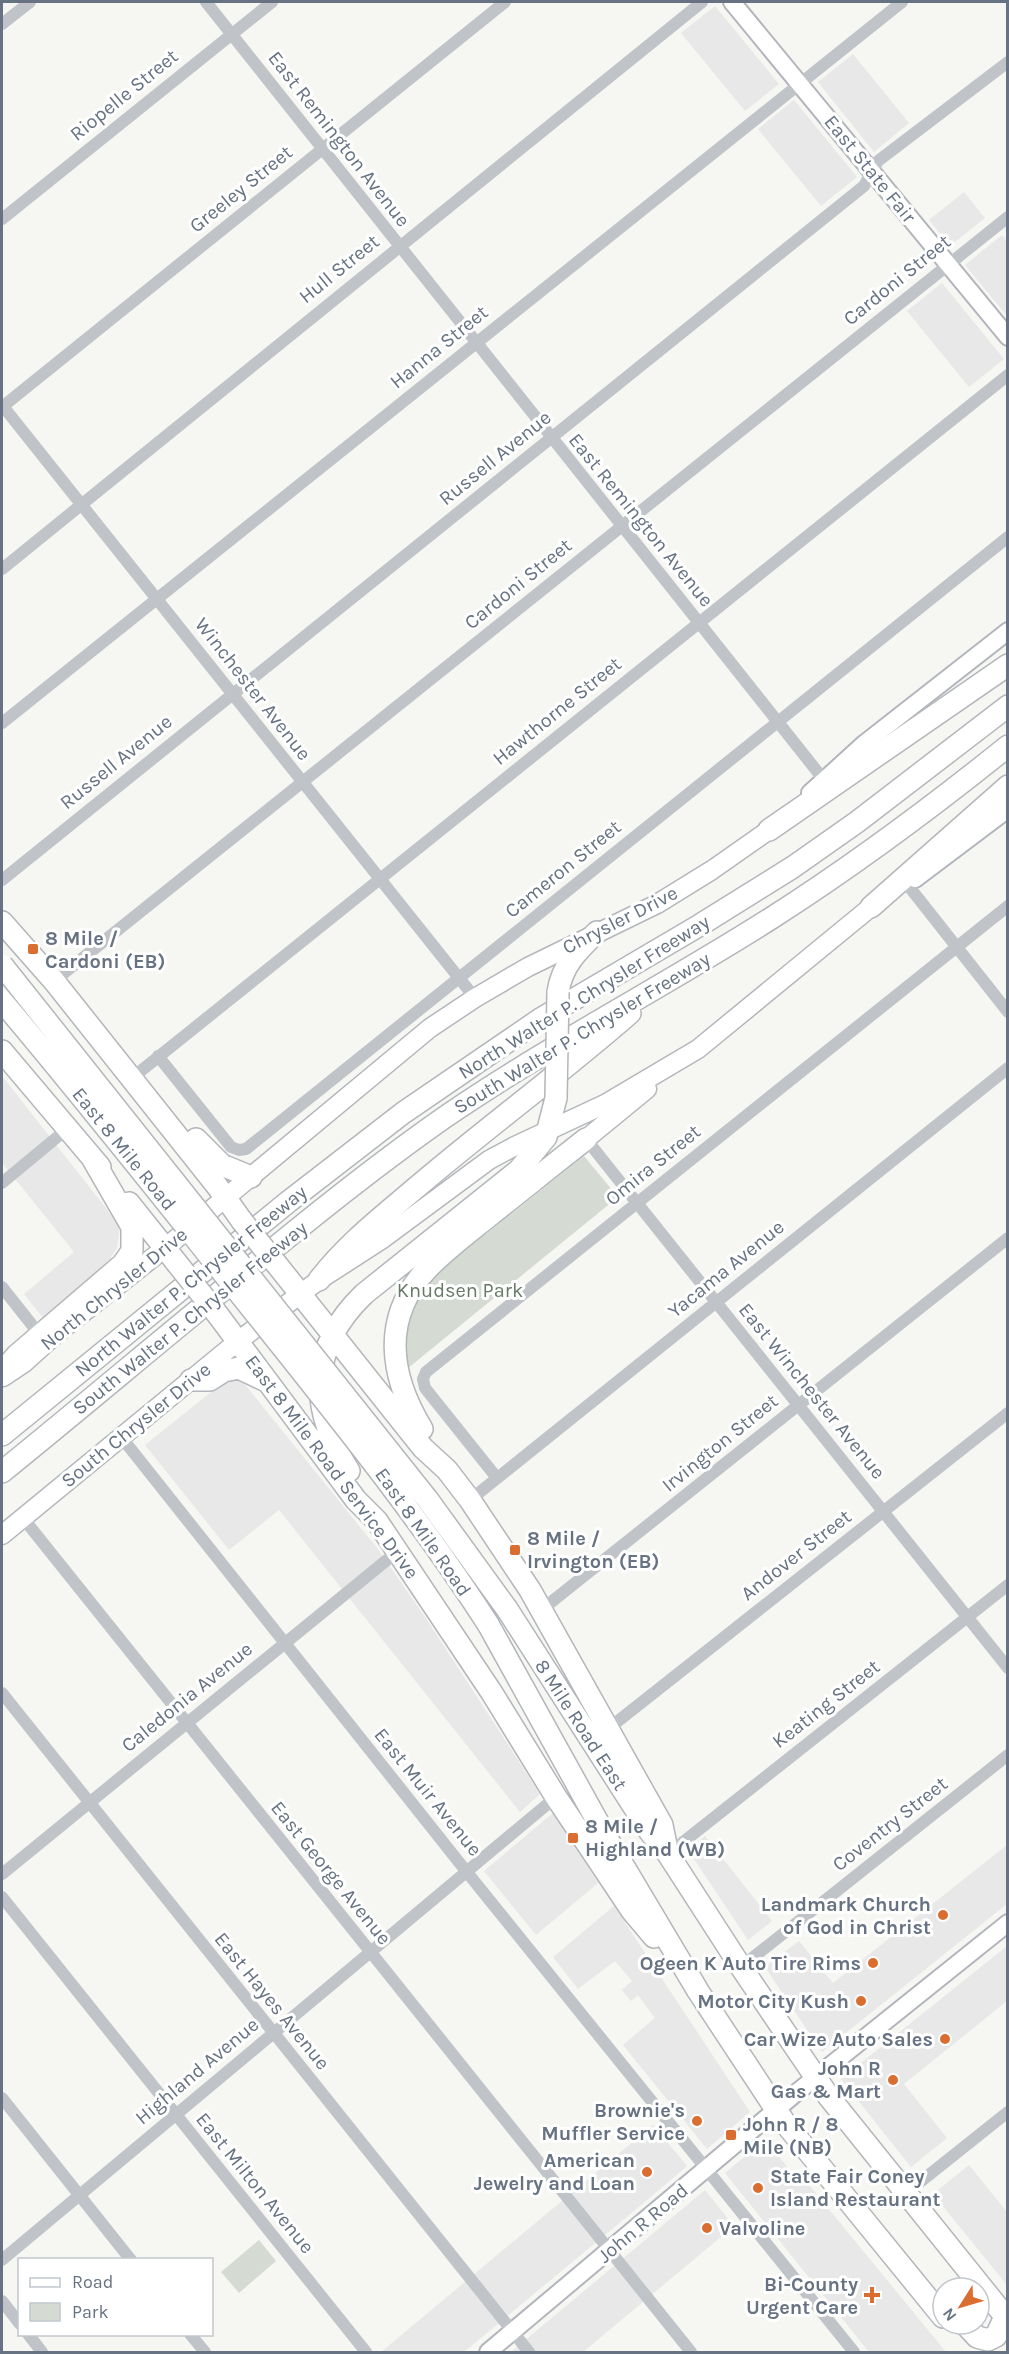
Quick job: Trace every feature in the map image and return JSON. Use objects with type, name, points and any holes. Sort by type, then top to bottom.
[{"type":"highway","points":[[769,830],[1008,665]]},
{"type":"highway","name":"North Walter P. Chrysler Freeway","points":[[2,1435],[288,1202],[403,1113],[542,1018],[700,926],[793,867],[857,822],[1008,706]]},
{"type":"highway","name":"South Walter P. Chrysler Freeway","points":[[2,1472],[226,1286],[396,1152],[563,1041],[770,919],[826,882],[1008,747]]},
{"type":"highway","points":[[871,907],[1008,786]]},
{"type":"highway","points":[[2,922],[54,981],[132,1078],[242,1221],[423,1448],[450,1475],[470,1500],[530,1590],[662,1825],[668,1854]]},
{"type":"highway","points":[[378,1521],[336,1449],[324,1418],[321,1404],[321,1379],[324,1356],[347,1312],[364,1294],[519,1170],[546,1137],[556,1098],[560,979],[567,964],[597,932]]},
{"type":"highway","name":"East 8 Mile Road","points":[[2,964],[428,1500],[507,1610]]},
{"type":"highway","points":[[319,1280],[338,1255],[369,1228],[669,980]]},
{"type":"highway","name":"East 8 Mile Road","points":[[2,1001],[106,1127],[364,1450],[432,1539],[488,1624],[593,1815],[698,1991],[776,2111],[931,2303]]},
{"type":"highway","name":"East 8 Mile Road Service Drive","points":[[2,1051],[92,1156],[218,1315],[356,1500],[378,1521],[632,1911],[698,1991]]},
{"type":"highway","points":[[132,1078],[149,1088],[214,1159],[222,1165],[251,1177]]},
{"type":"highway","points":[[450,1475],[413,1415],[397,1376],[395,1338],[403,1309],[420,1278],[435,1262],[586,1139]]},
{"type":"highway","points":[[2,1372],[48,1334],[123,1264],[132,1251],[132,1227],[92,1156]]},
{"type":"highway","points":[[191,1380],[210,1380],[224,1371],[239,1368],[267,1382]]},
{"type":"highway","name":"8 Mile Road East","points":[[507,1610],[650,1832],[668,1854],[815,2078],[905,2194],[1007,2317]]},
{"type":"highway","points":[[828,2175],[867,2201],[931,2281]]},
{"type":"highway","points":[[976,2336],[988,2340],[996,2336],[1007,2317]]},
{"type":"highway","points":[[958,2336],[971,2352]]},
{"type":"main road","name":"East State Fair","points":[[732,2],[1008,337]]},
{"type":"main road","name":"Chrysler Drive","points":[[225,1198],[430,1028],[528,967],[657,904],[712,870],[769,830],[865,743],[1008,631]]},
{"type":"main road","points":[[586,1139],[871,907],[907,884],[1008,809]]},
{"type":"main road","points":[[300,1294],[381,1240],[489,1160],[605,1104],[698,1049]]},
{"type":"main road","name":"North Chrysler Drive","points":[[2,1378],[24,1363],[48,1334],[171,1255],[225,1198]]},
{"type":"main road","name":"South Chrysler Drive","points":[[2,1535],[237,1342],[300,1294]]},
{"type":"main road","name":"John R Road","points":[[488,2352],[815,2078],[1008,1923]]},
{"type":"street","points":[[2,24],[30,2]]},
{"type":"street","name":"East Remington Avenue","points":[[206,2],[824,780]]},
{"type":"street","name":"Riopelle Street","points":[[2,219],[272,2]]},
{"type":"street","name":"Greeley Street","points":[[2,406],[505,2]]},
{"type":"street","name":"Hull Street","points":[[2,569],[702,2]]},
{"type":"street","name":"Hanna Street","points":[[2,723],[799,82],[902,2]]},
{"type":"street","name":"Russell Avenue","points":[[2,880],[864,186],[878,161],[1008,62]]},
{"type":"street","name":"Cardoni Street","points":[[54,981],[1008,217]]},
{"type":"street","name":"Hawthorne Street","points":[[132,1078],[1008,375]]},
{"type":"street","name":"Winchester Avenue","points":[[2,406],[475,998]]},
{"type":"street","name":"Cameron Street","points":[[158,1056],[231,1147],[243,1150],[1008,537]]},
{"type":"street","points":[[907,884],[1008,1012]]},
{"type":"street","name":"Omira Street","points":[[497,1478],[425,1388],[424,1375],[1008,906]]},
{"type":"street","name":"Yacama Avenue","points":[[470,1500],[1008,1068]]},
{"type":"street","points":[[2,1183],[67,1129]]},
{"type":"street","name":"East Winchester Avenue","points":[[586,1139],[1008,1668]]},
{"type":"street","name":"Irvington Street","points":[[540,1611],[1008,1238]]},
{"type":"street","points":[[2,1287],[48,1334]]},
{"type":"street","name":"Andover Street","points":[[608,1729],[1008,1413]]},
{"type":"street","name":"East Muir Avenue","points":[[122,1438],[466,1871],[854,2352]]},
{"type":"street","name":"East George Avenue","points":[[23,1518],[691,2352]]},
{"type":"street","name":"Caledonia Avenue","points":[[2,1874],[398,1551]]},
{"type":"street","name":"Keating Street","points":[[668,1854],[1008,1585]]},
{"type":"street","name":"East Hayes Avenue","points":[[2,1694],[529,2352]]},
{"type":"street","name":"Coventry Street","points":[[741,1967],[1008,1755]]},
{"type":"street","name":"Highland Avenue","points":[[2,2260],[556,1797]]},
{"type":"street","name":"East Milton Avenue","points":[[2,1897],[366,2352]]},
{"type":"street","points":[[2,2098],[129,2258]]},
{"type":"street","points":[[905,2194],[1008,2112]]},
{"type":"street","points":[[2,2301],[18,2321]]},
{"type":"street","points":[[30,2336],[42,2352]]},
{"type":"street","points":[[192,2336],[205,2352]]},
{"type":"shaded area","points":[[715,6],[779,84],[745,111],[681,33]]},
{"type":"shaded area","points":[[853,54],[909,123],[874,152],[818,82]]},
{"type":"shaded area","points":[[794,100],[857,177],[821,206],[758,129]]},
{"type":"shaded area","points":[[964,192],[985,218],[950,246],[929,220]]},
{"type":"shaded area","points":[[1002,235],[1007,242],[1007,316],[965,265]]},
{"type":"shaded area","points":[[942,283],[1004,359],[969,387],[907,311]]},
{"type":"shaded area","points":[[2,1076],[120,1226],[117,1248],[110,1259],[44,1319],[24,1294],[74,1252],[2,1165]]},
{"type":"shaded area","points":[[234,1380],[242,1381],[377,1548],[425,1617],[540,1794],[520,1812],[279,1510],[229,1550],[145,1445],[221,1384]]},
{"type":"shaded area","points":[[553,1813],[598,1883],[536,1935],[484,1871]]},
{"type":"shaded area","points":[[705,1836],[772,1921],[748,1940],[688,1850]]},
{"type":"shaded area","points":[[1007,1845],[1007,1904],[822,2052],[765,1967],[799,1941],[833,1983]]},
{"type":"shaded area","points":[[614,1906],[750,2112],[707,2149],[623,2045],[655,2018],[638,1995],[631,2001],[622,1990],[632,1981],[615,1961],[578,1989],[553,1957]]},
{"type":"shaded area","points":[[1007,1946],[1007,2001],[904,2084],[947,2138],[911,2167],[841,2079]]},
{"type":"shaded area","points":[[653,2125],[687,2166],[647,2200],[464,2352],[381,2352]]},
{"type":"shaded area","points":[[765,2140],[796,2177],[800,2174],[946,2352],[869,2352],[725,2173]]},
{"type":"shaded area","points":[[969,2165],[1007,2212],[1007,2285],[933,2194]]},
{"type":"shaded area","points":[[705,2190],[734,2226],[583,2352],[511,2352]]},
{"type":"green space","name":"Knudsen Park","points":[[584,1156],[618,1197],[402,1373],[403,1335],[417,1296],[438,1272]]},
{"type":"green space","points":[[259,2240],[276,2261],[239,2293],[221,2272]]},
{"type":"place","name":"8 Mile / Cardoni (EB)","points":[[33,949]]},
{"type":"place","name":"8 Mile / Irvington (EB)","points":[[515,1550]]},
{"type":"place","name":"8 Mile / Highland (WB)","points":[[573,1838]]},
{"type":"place","name":"Landmark Church of God in Christ","points":[[943,1915]]},
{"type":"place","name":"Ogeen K Auto Tire Rims","points":[[873,1963]]},
{"type":"place","name":"Motor City Kush","points":[[861,2001]]},
{"type":"place","name":"Car Wize Auto Sales","points":[[945,2039]]},
{"type":"place","name":"John R Gas & Mart","points":[[893,2080]]},
{"type":"place","name":"Brownie's Muffler Service","points":[[697,2121]]},
{"type":"place","name":"John R / 8 Mile (NB)","points":[[731,2135]]},
{"type":"place","name":"American Jewelry and Loan","points":[[647,2172]]},
{"type":"place","name":"State Fair Coney Island Restaurant","points":[[758,2188]]},
{"type":"place","name":"Valvoline","points":[[707,2228]]},
{"type":"place","name":"Bi-County Urgent Care","points":[[872,2295]]}]
